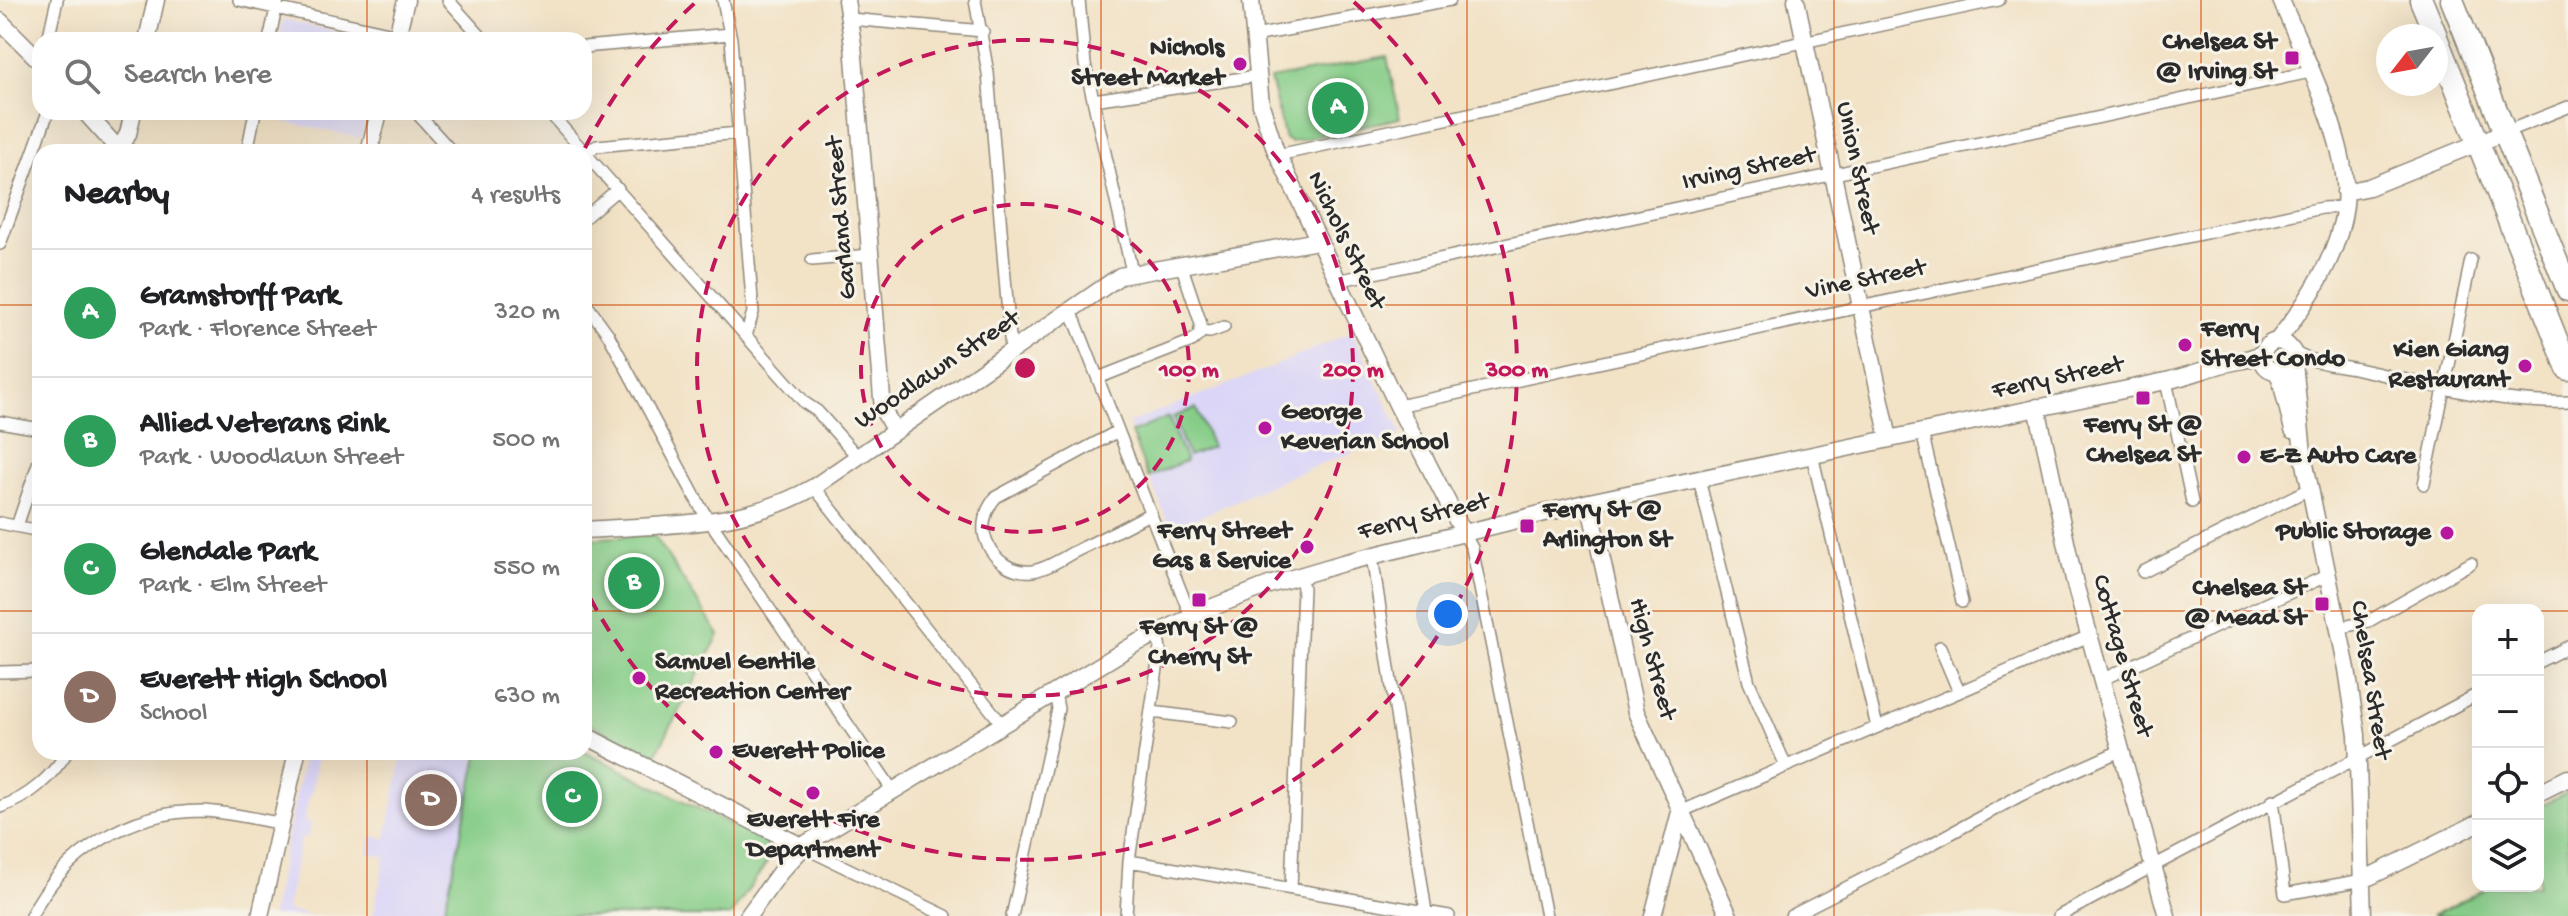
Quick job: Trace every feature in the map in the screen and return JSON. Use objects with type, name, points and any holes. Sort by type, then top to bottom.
[{"type":"highway","points":[[2421,0],[2431,24]]},
{"type":"highway","points":[[2452,0],[2568,290]]},
{"type":"highway","points":[[2448,67],[2568,369]]},
{"type":"street","points":[[50,32],[57,0]]},
{"type":"street","points":[[149,32],[156,0]]},
{"type":"street","points":[[239,0],[277,4],[379,32]]},
{"type":"street","points":[[398,32],[406,0]]},
{"type":"street","points":[[448,0],[477,32]]},
{"type":"street","points":[[723,0],[730,34],[754,314],[746,336]]},
{"type":"street","name":"Garland Street","points":[[846,0],[883,410],[894,430]]},
{"type":"street","points":[[975,0],[983,31],[1011,350]]},
{"type":"street","points":[[1079,0],[1084,58],[1132,272]]},
{"type":"street","name":"Nichols Street","points":[[1251,0],[1263,115],[1278,155],[1398,406],[1463,532]]},
{"type":"street","points":[[1254,36],[1450,0]]},
{"type":"street","name":"Union Street","points":[[1796,0],[1889,439]]},
{"type":"street","points":[[1278,155],[1999,0]]},
{"type":"street","points":[[2281,0],[2338,146],[2345,199],[2330,256],[2304,306],[2287,350],[2286,370],[2268,364],[2268,345],[2287,350],[2312,362],[2444,387],[2537,401],[2568,402]]},
{"type":"street","points":[[271,32],[277,4]]},
{"type":"street","points":[[850,19],[983,31]]},
{"type":"street","points":[[0,21],[32,51]]},
{"type":"street","points":[[592,46],[730,34]]},
{"type":"street","name":"Irving Street","points":[[1337,281],[2310,72]]},
{"type":"street","points":[[1093,100],[1257,76]]},
{"type":"street","name":"Vine Street","points":[[1398,406],[2322,208],[2568,107]]},
{"type":"street","points":[[36,144],[45,120]]},
{"type":"street","points":[[92,120],[114,144]]},
{"type":"street","points":[[123,144],[131,120]]},
{"type":"street","points":[[249,144],[253,120]]},
{"type":"street","points":[[371,144],[377,120]]},
{"type":"street","points":[[423,120],[445,144]]},
{"type":"street","points":[[556,120],[577,144]]},
{"type":"street","points":[[592,149],[739,133]]},
{"type":"street","points":[[0,244],[32,156]]},
{"type":"street","points":[[592,161],[805,403],[817,411],[857,456]]},
{"type":"street","points":[[592,211],[618,189]]},
{"type":"street","name":"Woodlawn Street","points":[[592,529],[711,521],[770,509],[814,487],[1115,279],[1132,272],[1318,241]]},
{"type":"street","points":[[812,260],[870,255]]},
{"type":"street","points":[[2424,484],[2471,260]]},
{"type":"street","points":[[1098,378],[1192,341],[1200,331],[1181,264]]},
{"type":"street","points":[[1071,310],[1191,617]]},
{"type":"street","points":[[592,312],[608,334],[700,506],[893,791]]},
{"type":"street","points":[[1200,331],[1210,332],[1224,327]]},
{"type":"street","name":"Chelsea Street","points":[[2287,350],[2303,454],[2339,628],[2357,735],[2363,916]]},
{"type":"street","name":"Chelsea Street","points":[[2268,364],[2280,377],[2294,433],[2303,454]]},
{"type":"street","name":"Ferry Street","points":[[748,916],[803,847],[893,791],[1157,633],[1300,575],[1589,502],[2202,373],[2268,364]]},
{"type":"street","points":[[2166,381],[2192,502]]},
{"type":"street","name":"Cottage Street","points":[[2037,407],[2067,550],[2167,916]]},
{"type":"street","points":[[0,422],[32,428]]},
{"type":"street","points":[[1118,431],[996,497],[988,506],[984,520],[986,542],[1008,567],[1033,571],[1151,513]]},
{"type":"street","points":[[1922,432],[1962,602]]},
{"type":"street","points":[[1812,455],[1877,727]]},
{"type":"street","points":[[1699,479],[1749,682],[1786,766]]},
{"type":"street","points":[[17,526],[32,482]]},
{"type":"street","points":[[814,487],[1002,724]]},
{"type":"street","points":[[2143,572],[2311,488]]},
{"type":"street","name":"High Street","points":[[1589,502],[1636,712],[1729,916]]},
{"type":"street","points":[[0,523],[32,529]]},
{"type":"street","points":[[1463,532],[1472,548],[1546,916]]},
{"type":"street","points":[[1372,556],[1426,912]]},
{"type":"street","points":[[2339,628],[2369,621],[2471,563]]},
{"type":"street","points":[[1291,889],[1303,588],[1300,575]]},
{"type":"street","points":[[2101,680],[2328,575]]},
{"type":"street","points":[[1126,916],[1129,861],[1160,648],[1157,633]]},
{"type":"street","points":[[1653,916],[1680,812],[2089,636]]},
{"type":"street","points":[[1940,647],[1959,692]]},
{"type":"street","points":[[2544,659],[2568,647]]},
{"type":"street","points":[[0,672],[32,671]]},
{"type":"street","points":[[1012,916],[1058,709],[1055,692]]},
{"type":"street","points":[[2060,916],[2273,800],[2472,697]]},
{"type":"street","points":[[1152,712],[1232,722]]},
{"type":"street","points":[[592,739],[946,916]]},
{"type":"street","points":[[1791,916],[2021,795],[2122,750]]},
{"type":"street","points":[[0,807],[14,802],[39,785],[62,760]]},
{"type":"street","points":[[260,916],[295,760]]},
{"type":"street","points":[[2544,790],[2568,778]]},
{"type":"street","points":[[2273,800],[2285,894],[2363,880],[2472,826]]},
{"type":"street","points":[[31,916],[53,882],[74,858],[98,840],[132,824],[161,815],[202,811],[282,824]]},
{"type":"street","points":[[1129,861],[1449,916]]},
{"type":"shaded area","points":[[283,19],[338,32],[281,32]]},
{"type":"shaded area","points":[[277,120],[365,120],[361,138]]},
{"type":"shaded area","name":"George Keverian School","points":[[1352,332],[1402,434],[1293,475],[1171,530],[1128,423],[1270,368]]},
{"type":"shaded area","points":[[303,760],[317,760],[304,821],[311,823],[307,838],[301,838],[286,910],[313,916],[271,916]]},
{"type":"shaded area","points":[[401,760],[475,760],[443,916],[373,916],[385,857],[368,853],[371,836],[386,838]]},
{"type":"green space","points":[[1387,57],[1400,118],[1291,142],[1285,139],[1270,79]]},
{"type":"green space","points":[[1196,408],[1212,447],[1188,456],[1173,417]]},
{"type":"green space","points":[[1168,417],[1186,461],[1148,477],[1131,433]]},
{"type":"green space","points":[[654,535],[719,635],[654,758],[592,725],[592,539]]},
{"type":"green space","points":[[592,755],[765,842],[770,851],[768,861],[730,916],[443,916],[477,760],[592,760]]},
{"type":"green space","points":[[2568,792],[2568,916],[2432,916],[2479,892],[2544,892],[2544,804]]},
{"type":"place","name":"Chelsea St @ Irving St","points":[[2292,58]]},
{"type":"place","name":"Nichols Street Market","points":[[1240,64]]},
{"type":"place","name":"Gramstorff Park","points":[[1338,108]]},
{"type":"place","name":"Ferry Street Condo","points":[[2185,345]]},
{"type":"place","name":"Kien Giang Restaurant","points":[[2525,366]]},
{"type":"place","name":"Ferry St @ Chelsea St","points":[[2143,398]]},
{"type":"place","name":"George Keverian School","points":[[1265,428]]},
{"type":"place","name":"E-Z Auto Care","points":[[2244,457]]},
{"type":"place","name":"Ferry St @ Arlington St","points":[[1527,526]]},
{"type":"place","name":"Public Storage","points":[[2447,533]]},
{"type":"place","name":"Ferry Street Gas & Service","points":[[1307,547]]},
{"type":"place","name":"Allied Veterans Rink","points":[[634,583]]},
{"type":"place","name":"Ferry St @ Cherry St","points":[[1199,600]]},
{"type":"place","name":"Chelsea St @ Mead St","points":[[2322,604]]},
{"type":"place","name":"Samuel Gentile Recreation Center","points":[[639,678]]},
{"type":"place","name":"Everett Police","points":[[716,752]]},
{"type":"place","name":"Everett Fire Department","points":[[813,793]]},
{"type":"place","name":"Glendale Park","points":[[572,797]]},
{"type":"place","name":"Everett High School","points":[[431,800]]}]
